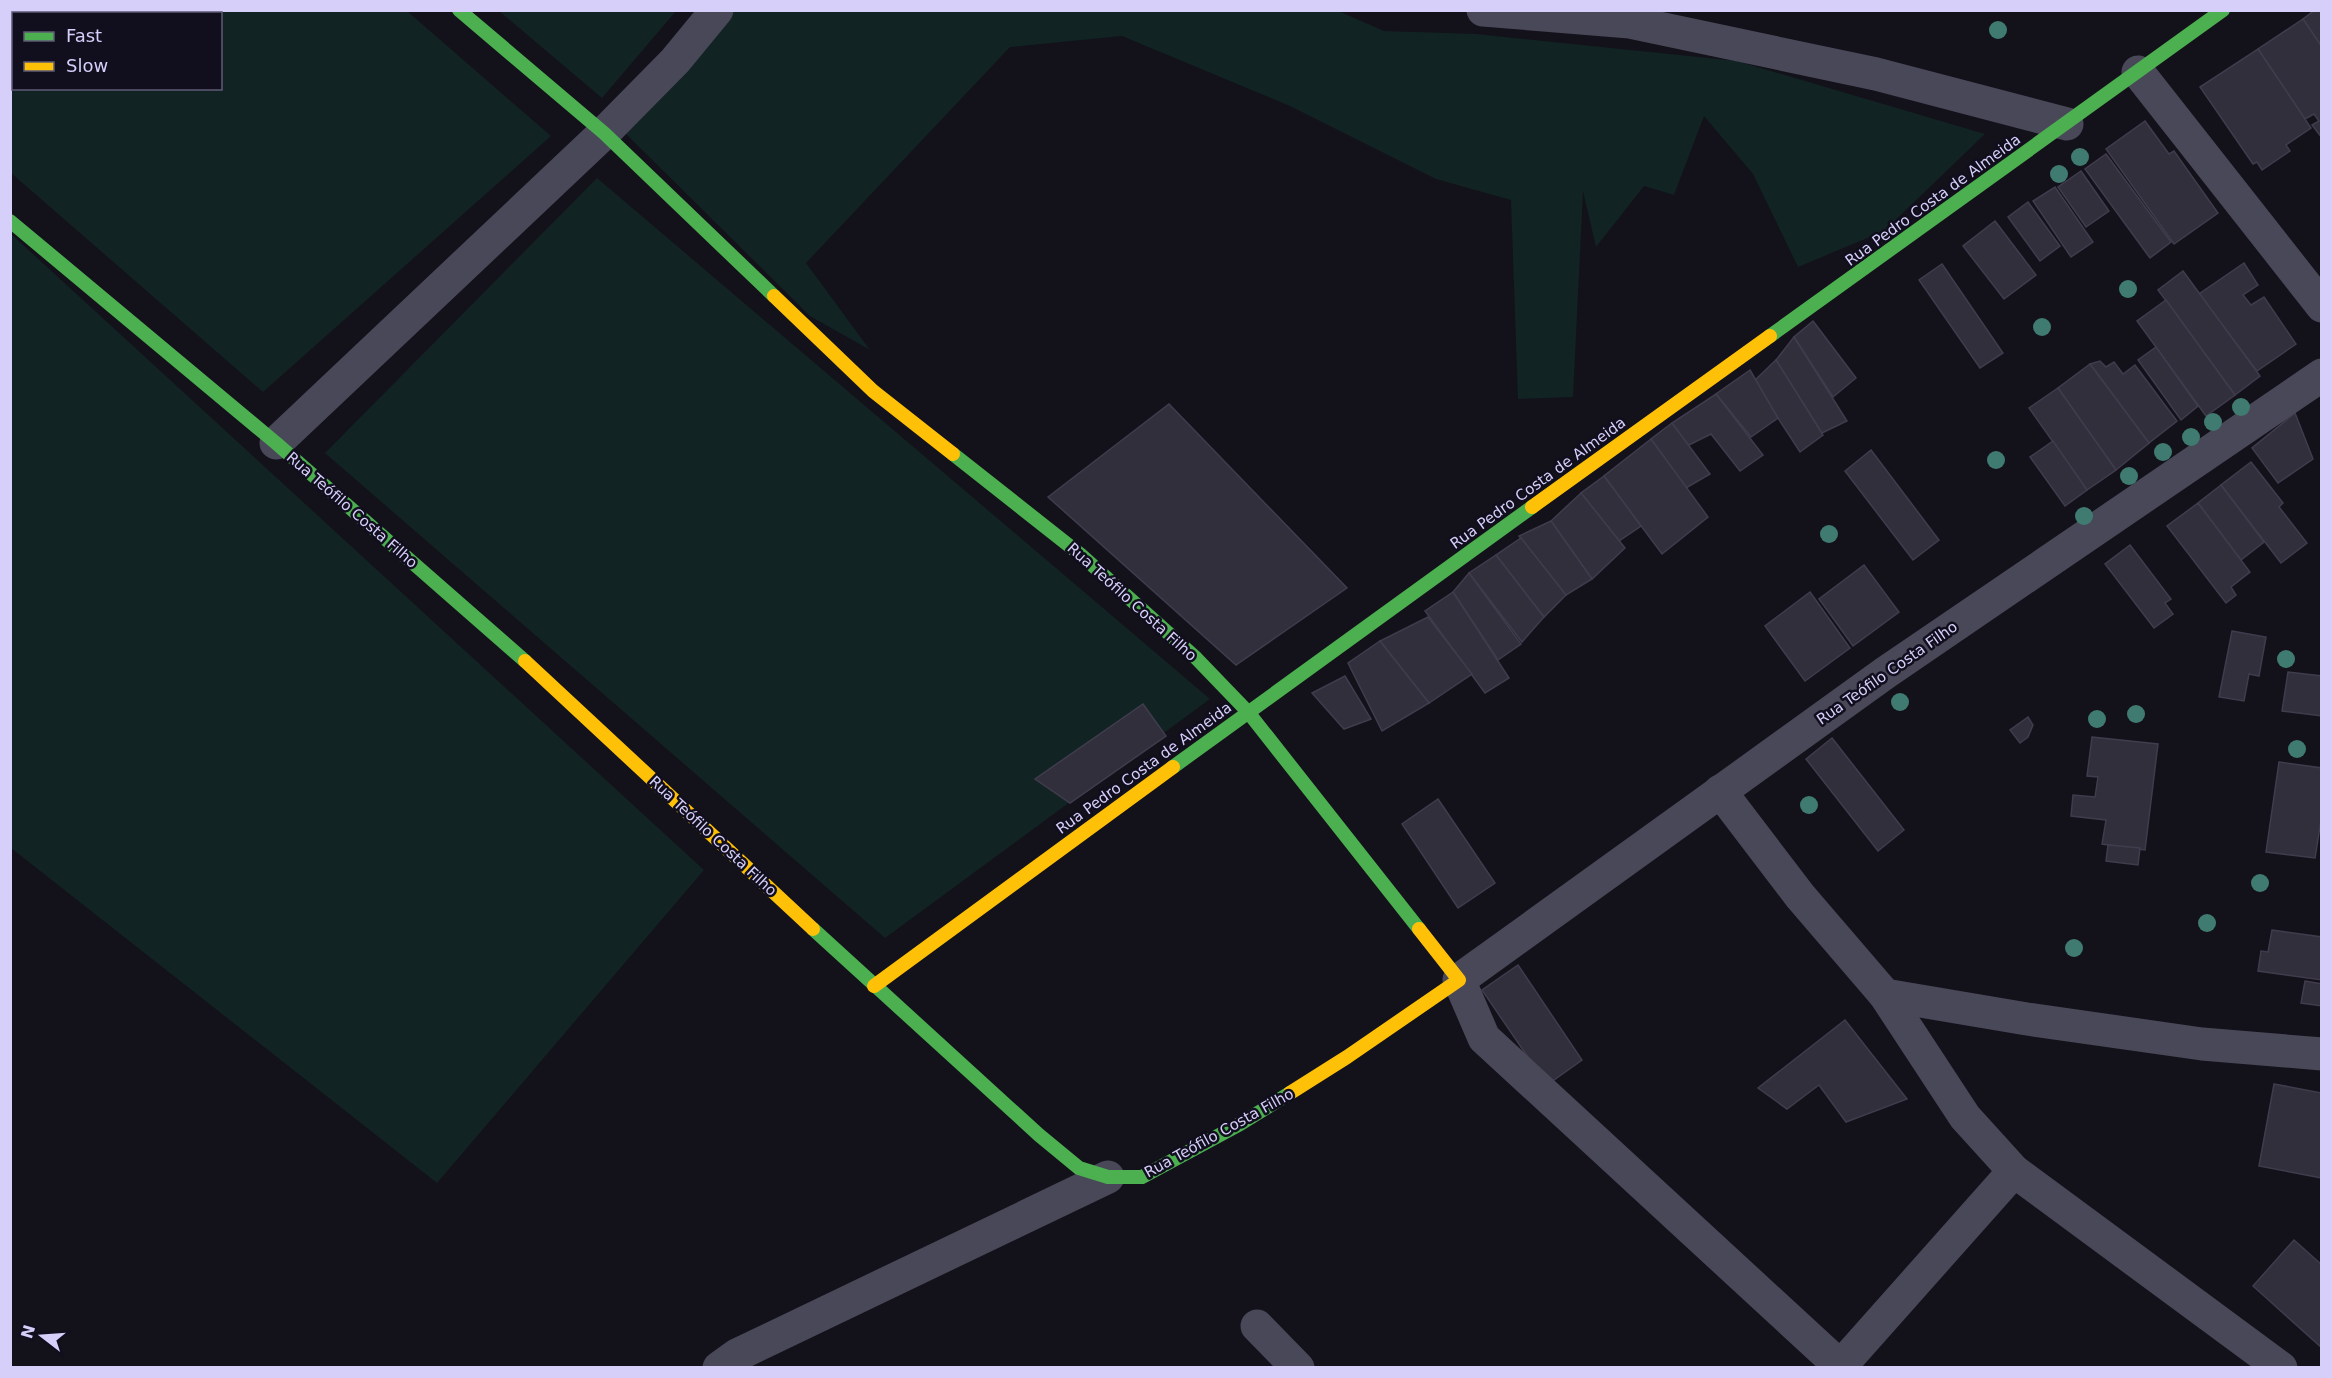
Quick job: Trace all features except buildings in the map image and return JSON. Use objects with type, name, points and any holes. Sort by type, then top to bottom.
[{"type":"street","name":"Rua Teófilo Costa Filho","points":[[459,10],[603,133],[873,391],[1080,555],[1196,657],[1248,712],[1459,980]]},
{"type":"street","points":[[276,443],[603,133],[675,61],[717,10]]},
{"type":"street","points":[[1483,10],[1630,22],[1876,74],[2067,124]]},
{"type":"street","name":"Rua Pedro Costa de Almeida","points":[[874,986],[1248,712],[2223,10]]},
{"type":"street","points":[[2138,72],[2322,306]]},
{"type":"street","name":"Rua Teófilo Costa Filho","points":[[10,221],[276,443],[515,651],[874,986],[1039,1135],[1079,1168],[1108,1177],[1142,1177],[1240,1124],[1347,1057],[1459,980],[1885,673],[2322,375]]},
{"type":"street","points":[[1720,791],[1800,897],[1885,995],[1965,1117],[2014,1171],[2281,1368]]},
{"type":"street","points":[[1459,980],[1484,1038],[1840,1367],[2014,1171]]},
{"type":"street","points":[[1885,995],[2027,1019],[2202,1044],[2322,1054]]},
{"type":"street","points":[[719,1368],[737,1355],[1108,1177]]},
{"type":"street","points":[[1257,1326],[1298,1368]]},
{"type":"shaded area","points":[[11,10],[407,11],[551,136],[263,392],[11,173]]},
{"type":"shaded area","points":[[1336,10],[1384,31],[1476,34],[1737,61],[1985,134],[1884,231],[1798,267],[1753,174],[1704,116],[1674,195],[1644,186],[1596,247],[1583,191],[1573,397],[1518,399],[1511,200],[1436,179],[1290,106],[1122,36],[1010,47],[806,263],[870,350],[810,316],[623,131],[730,11]]},
{"type":"shaded area","points":[[499,11],[676,11],[602,98]]},
{"type":"shaded area","points":[[597,178],[1210,699],[885,938],[325,453]]},
{"type":"shaded area","points":[[10,233],[704,870],[437,1183],[11,848]]},
{"type":"traffic: fast","points":[[459,10],[604,133],[774,296]]},
{"type":"traffic: fast","points":[[1770,336],[2223,10]]},
{"type":"traffic: fast","points":[[10,221],[276,443],[525,661]]},
{"type":"traffic: fast","points":[[953,454],[1081,555],[1196,658],[1248,712],[1419,929]]},
{"type":"traffic: fast","points":[[1173,767],[1532,507]]},
{"type":"traffic: fast","points":[[813,929],[1039,1135],[1079,1168],[1108,1177],[1142,1177],[1240,1124],[1290,1093]]},
{"type":"traffic: slow","points":[[774,296],[873,391],[953,454]]},
{"type":"traffic: slow","points":[[1532,507],[1770,336]]},
{"type":"traffic: slow","points":[[525,661],[813,929]]},
{"type":"traffic: slow","points":[[874,986],[1173,767]]},
{"type":"traffic: slow","points":[[1290,1093],[1459,980],[1419,929]]}]
